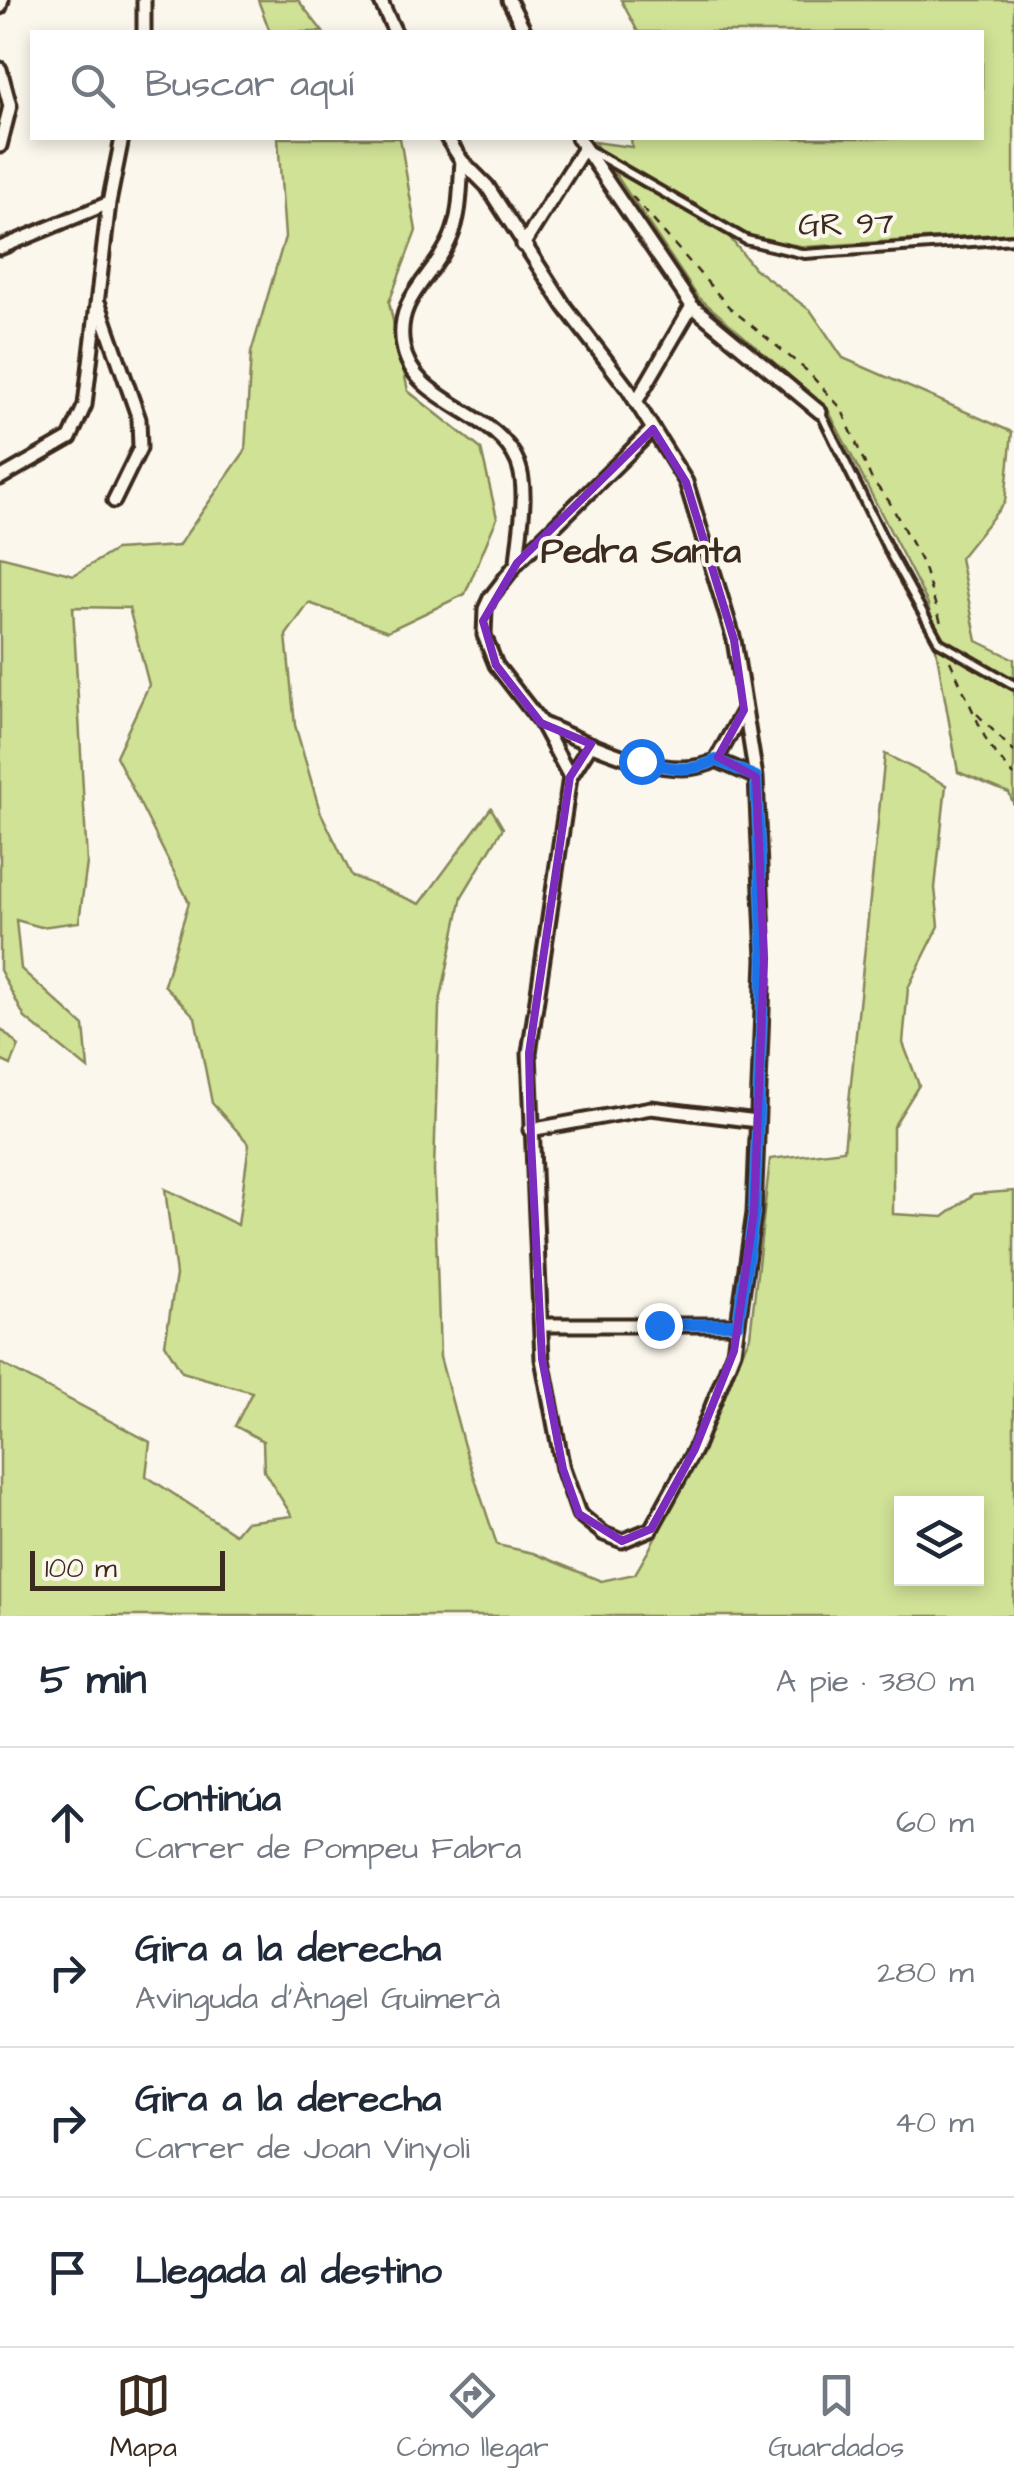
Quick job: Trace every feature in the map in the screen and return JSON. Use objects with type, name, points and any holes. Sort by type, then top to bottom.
[{"type":"street","points":[[144,0],[144,30]]},
{"type":"street","points":[[380,0],[394,30]]},
{"type":"street","points":[[509,0],[525,30]]},
{"type":"street","points":[[0,68],[10,106],[0,146]]},
{"type":"street","points":[[0,478],[70,438],[85,405],[109,203],[122,140]]},
{"type":"street","points":[[448,140],[462,161],[487,186],[523,245],[636,402],[686,482],[734,640],[756,777],[764,959],[758,1121],[754,1213],[734,1351],[695,1449],[651,1530],[622,1541],[604,1534],[579,1514],[563,1469],[542,1360],[530,1130],[529,1053],[570,777],[590,744]]},
{"type":"street","points":[[523,245],[581,142],[692,306],[820,412]]},
{"type":"street","points":[[462,161],[452,234],[408,300],[402,344],[413,372],[492,430],[518,464],[522,482],[517,563]]},
{"type":"street","points":[[0,248],[109,203]]},
{"type":"street","points":[[98,300],[139,418],[140,448],[114,502]]},
{"type":"street","points":[[636,402],[692,306]]},
{"type":"street","points":[[570,777],[542,723],[496,665],[484,635],[485,609],[517,563],[653,429]]},
{"type":"street","points":[[542,723],[590,744],[672,769],[696,769],[716,760],[744,710]]},
{"type":"street","points":[[716,760],[756,777]]},
{"type":"street","points":[[530,1130],[652,1108],[758,1121]]},
{"type":"street","points":[[541,1325],[738,1324]]},
{"type":"lane","name":"GR 97","points":[[581,142],[746,240],[805,254],[1014,239]]},
{"type":"lane","points":[[820,412],[939,642],[1014,685]]},
{"type":"path","points":[[939,642],[988,744],[1014,776]]},
{"type":"path","points":[[974,712],[1014,752]]},
{"type":"highlighted area","points":[[653,429],[686,482],[734,640],[744,710],[718,757],[756,777],[758,797],[764,959],[754,1213],[734,1351],[695,1449],[651,1529],[622,1541],[579,1514],[563,1469],[542,1359],[531,1142],[529,1053],[570,777],[591,744],[541,723],[496,665],[483,621],[517,563]]},
{"type":"green space","points":[[258,0],[298,0],[321,30],[269,30]]},
{"type":"green space","points":[[621,0],[1014,0],[1014,233],[806,247],[727,234],[754,268],[811,311],[843,358],[1012,432],[1005,502],[960,558],[977,641],[1014,659],[1014,805],[1009,793],[958,772],[928,604],[827,408],[697,296],[594,142],[632,147],[631,140],[984,140],[984,30],[637,30]]},
{"type":"green space","points":[[278,140],[400,140],[416,231],[389,302],[408,391],[481,449],[497,518],[465,594],[388,631],[309,603],[286,635],[295,725],[320,811],[352,876],[420,904],[491,808],[503,828],[462,896],[439,1007],[434,1170],[440,1357],[497,1545],[533,1553],[601,1581],[635,1574],[750,1336],[770,1159],[844,1150],[885,754],[946,785],[935,888],[939,926],[908,988],[903,1043],[919,1085],[893,1127],[893,1214],[943,1217],[974,1194],[1014,1191],[1014,1616],[0,1616],[0,1363],[150,1442],[146,1476],[235,1534],[245,1522],[292,1516],[264,1471],[263,1441],[235,1426],[252,1392],[182,1372],[165,1344],[176,1275],[165,1189],[238,1225],[249,1144],[212,1103],[195,1017],[164,985],[189,902],[116,756],[149,685],[129,608],[73,607],[87,863],[79,922],[41,927],[16,920],[21,969],[84,1026],[88,1069],[25,1018],[0,970],[0,556],[74,575],[115,550],[178,546],[245,451],[251,353],[285,237]]},
{"type":"green space","points":[[0,1028],[19,1046],[11,1065],[0,1060]]},
{"type":"district","name":"Pedra Santa","points":[[641,550]]},
{"type":"route","points":[[641,761],[680,770],[696,769],[716,760],[756,777],[764,959],[754,1213],[738,1324],[659,1325]]}]
